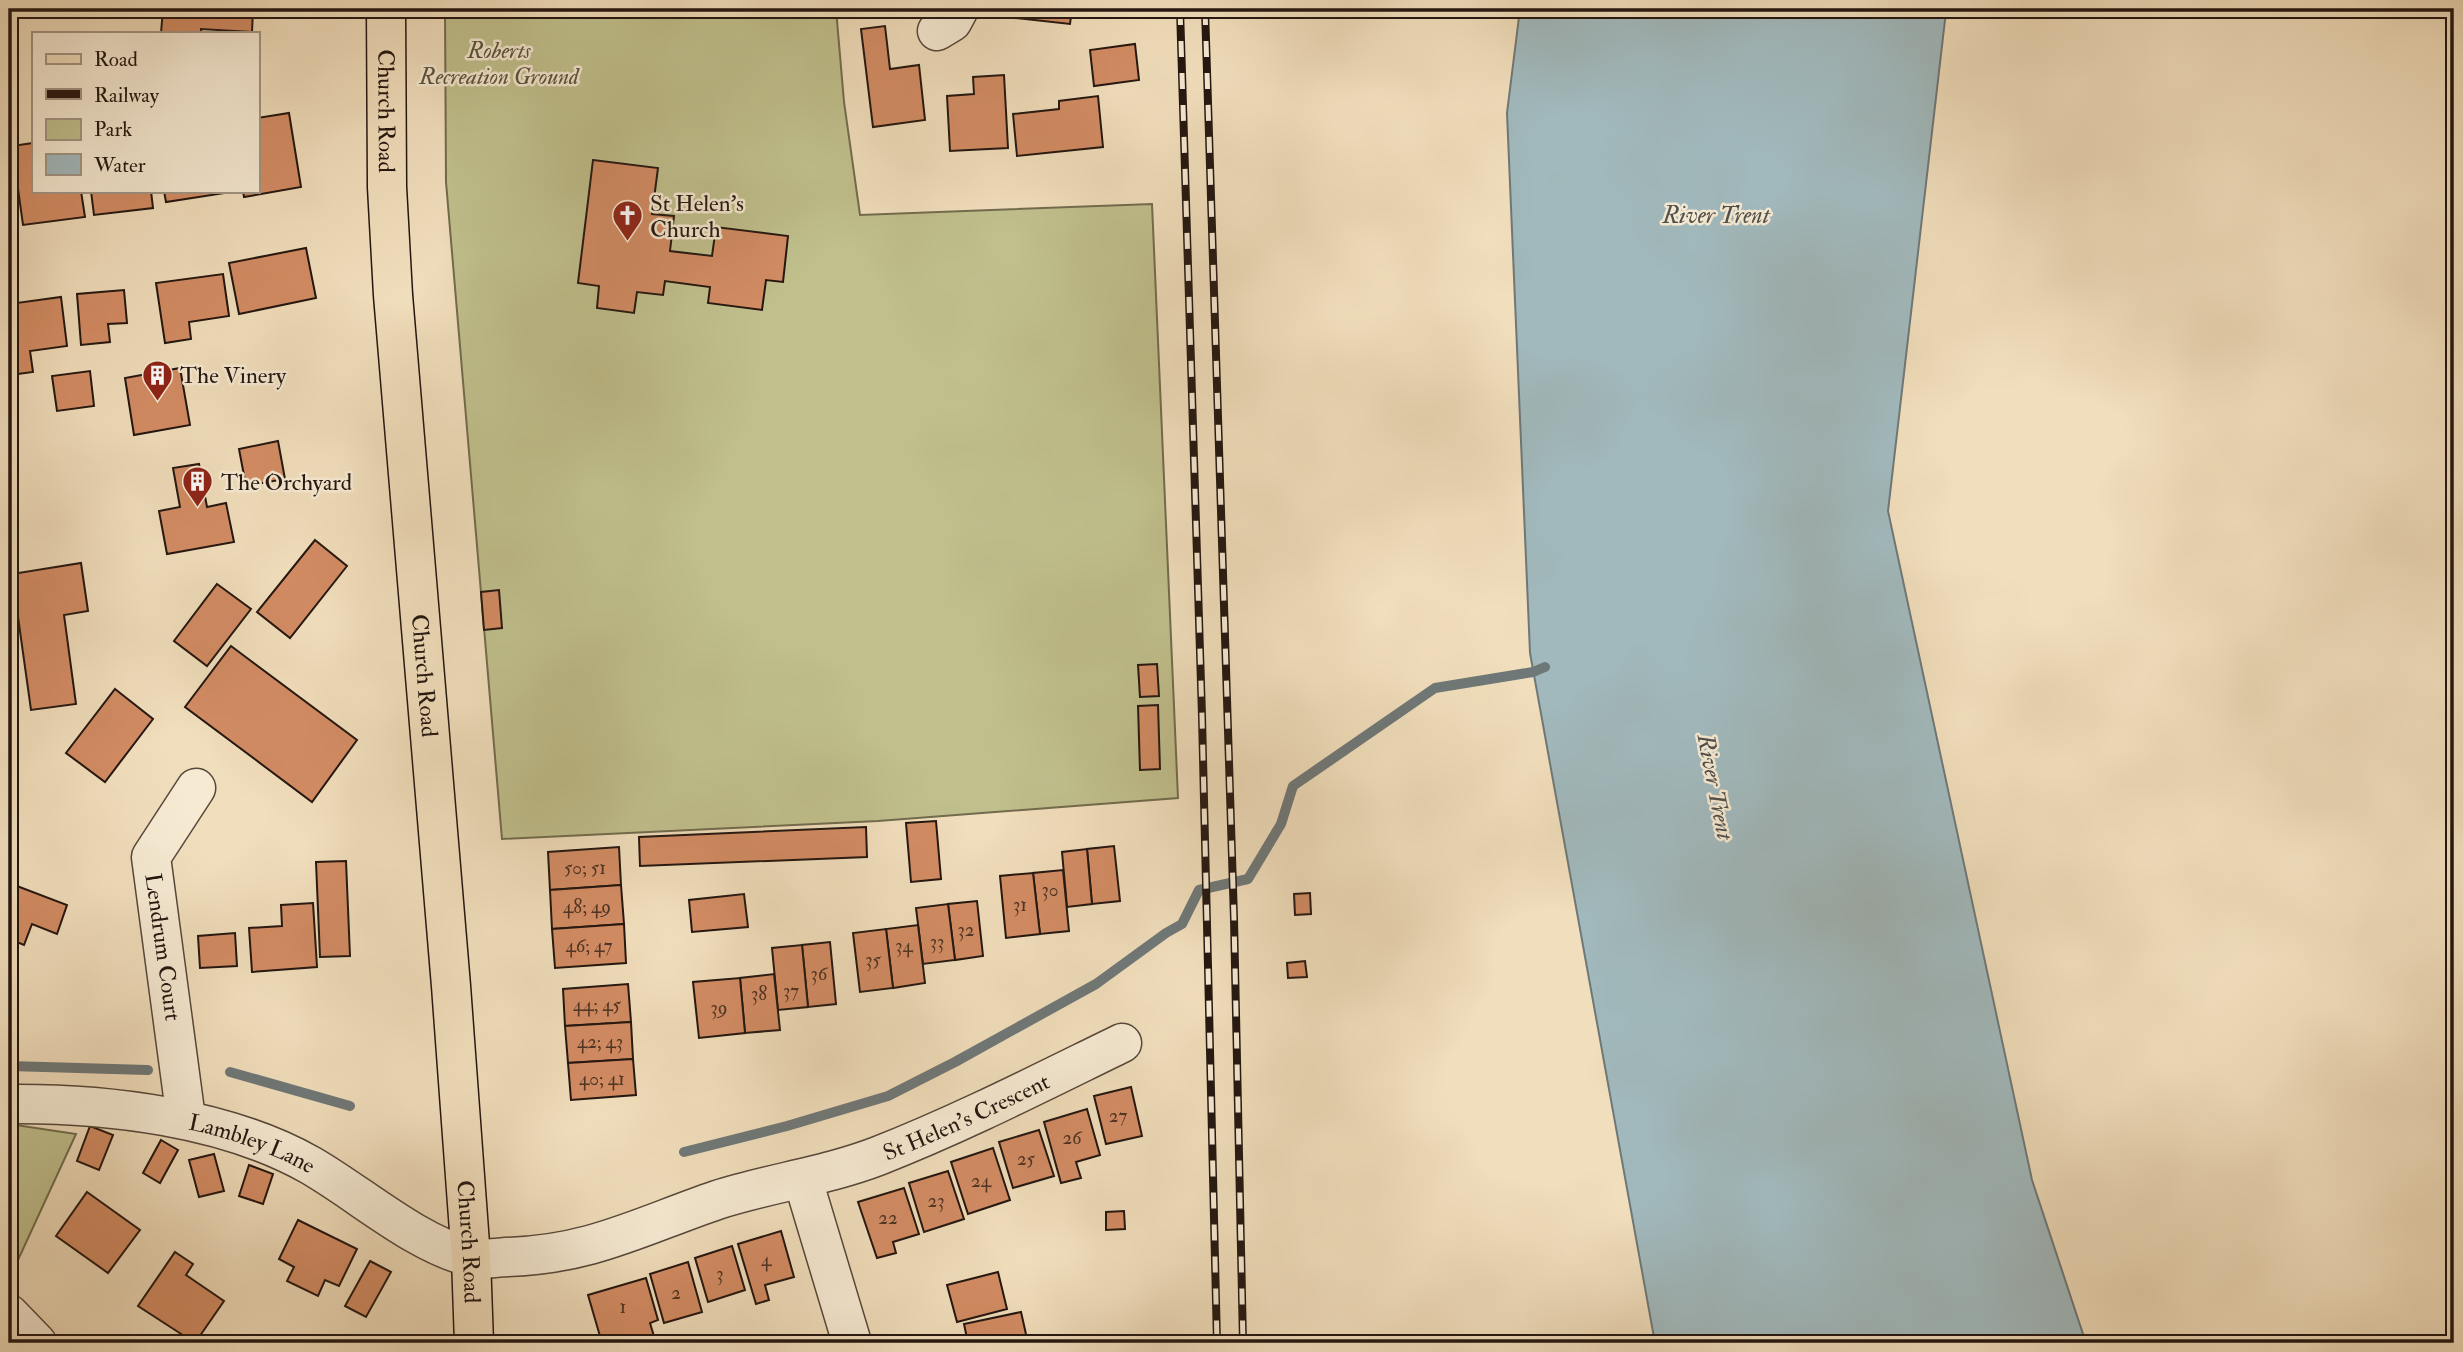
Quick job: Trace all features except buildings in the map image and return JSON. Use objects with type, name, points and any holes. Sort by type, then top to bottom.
[{"type":"main road","name":"Church Road","points":[[386,9],[387,187],[393,295],[471,1258],[474,1343]]},
{"type":"street","name":"Lendrum Court","points":[[186,1119],[151,857],[196,788]]},
{"type":"street","name":"St Helen's Crescent","points":[[471,1258],[542,1256],[619,1239],[719,1200],[803,1180],[877,1156],[973,1115],[1122,1043]]},
{"type":"street","name":"Lambley Lane","points":[[9,1104],[38,1104],[186,1119],[238,1133],[308,1164],[395,1220],[471,1258]]},
{"type":"street","points":[[803,1180],[852,1343]]},
{"type":"street","points":[[9,1314],[37,1343]]},
{"type":"green space","name":"Roberts Recreation Ground","points":[[445,9],[836,9],[844,102],[860,215],[1152,204],[1178,798],[878,821],[502,839],[446,182]]},
{"type":"green space","points":[[9,1124],[76,1134],[18,1260],[9,1247]]},
{"type":"water","name":"River Trent","points":[[1520,9],[1949,9],[1945,20],[1888,511],[2032,1180],[2086,1343],[1655,1343],[1530,653],[1507,113]]},
{"type":"waterway","points":[[684,1152],[787,1126],[888,1096],[1096,984],[1182,924],[1199,890],[1248,879],[1281,824],[1293,786],[1435,688],[1533,672],[1545,667]]},
{"type":"waterway","points":[[9,1066],[148,1070]]},
{"type":"waterway","points":[[230,1072],[350,1106]]},
{"type":"railway","points":[[1180,9],[1202,716],[1217,1343]]},
{"type":"railway","points":[[1205,9],[1234,919],[1243,1343]]},
{"type":"place","name":"St Helen's Church","points":[[627,243]]},
{"type":"place","name":"The Vinery","points":[[157,402]]},
{"type":"place","name":"The Orchyard","points":[[198,509]]}]
